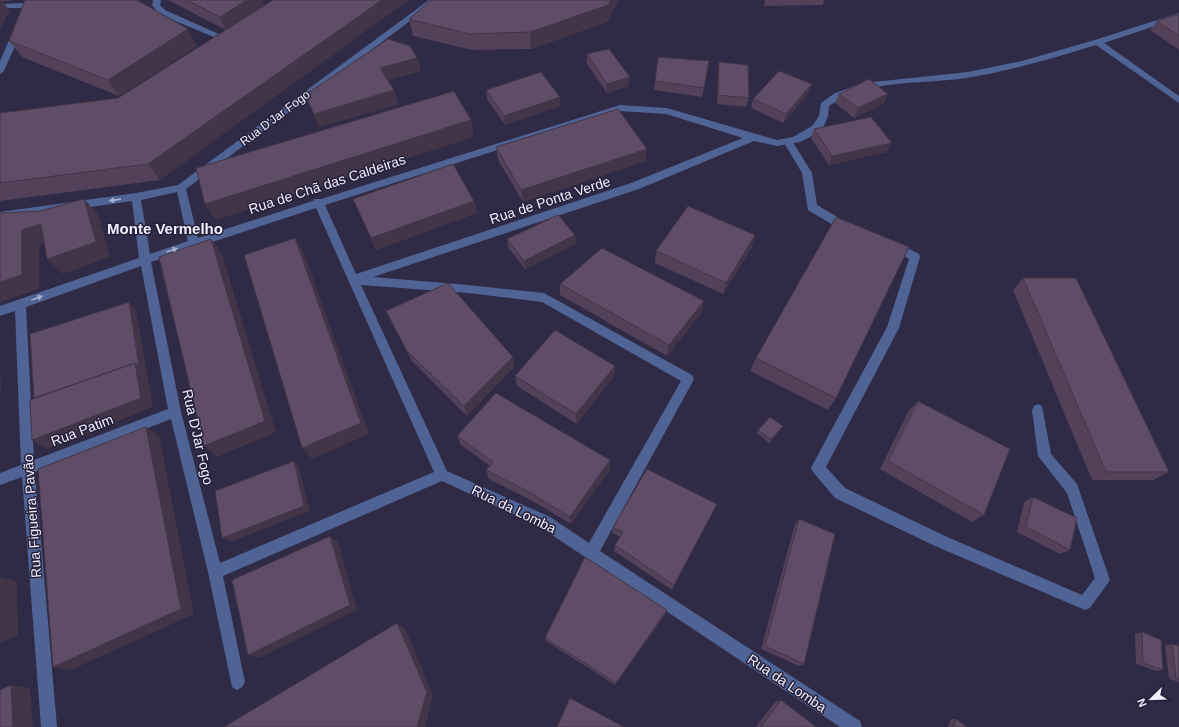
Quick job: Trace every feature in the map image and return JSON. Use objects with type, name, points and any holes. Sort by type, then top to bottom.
[{"type":"street","points":[[157,0],[156,5],[162,12],[226,39]]},
{"type":"street","name":"Rua D'Jar Fogo","points":[[181,188],[434,0]]},
{"type":"street","points":[[0,6],[30,2]]},
{"type":"street","points":[[0,71],[2,58],[30,2]]},
{"type":"street","points":[[857,232],[851,231],[812,207],[807,173],[788,142],[804,136],[815,128],[823,119],[824,105],[833,98],[842,93],[872,85],[967,75],[1098,43],[1179,15]]},
{"type":"street","points":[[1098,43],[1179,100]]},
{"type":"street","name":"Rua de Chã das Caldeiras","points":[[0,311],[145,259],[318,202],[620,108],[641,108],[667,111],[776,143],[788,142]]},
{"type":"street","name":"Rua de Ponta Verde","points":[[352,280],[634,186],[754,137]]},
{"type":"street","points":[[0,216],[136,197],[181,188],[194,243]]},
{"type":"street","name":"Rua D'Jar Fogo","points":[[136,197],[145,259],[175,412],[214,572],[237,682]]},
{"type":"street","points":[[214,572],[442,475],[352,280],[318,202]]},
{"type":"street","points":[[883,240],[890,242],[915,257],[893,328],[818,468],[840,493],[940,541],[1085,603],[1103,580],[1072,489],[1045,456],[1038,410]]},
{"type":"street","points":[[352,280],[468,289],[544,298],[688,379],[592,552]]},
{"type":"street","name":"Rua Figueira Pavão","points":[[20,304],[28,468],[49,727]]},
{"type":"street","name":"Rua Patim","points":[[0,479],[175,412]]},
{"type":"street","name":"Rua da Lomba","points":[[442,475],[545,522],[854,727]]},
{"type":"building","points":[[25,0],[137,0],[188,29],[108,80],[9,41]]},
{"type":"building","points":[[187,0],[247,0],[220,17]]},
{"type":"building","points":[[273,0],[382,0],[148,164],[0,183],[0,113],[118,98]]},
{"type":"building","points":[[431,0],[611,0],[608,5],[530,32],[470,34],[409,19]]},
{"type":"building","points":[[1179,14],[1179,36],[1157,21]]},
{"type":"building","points":[[388,39],[410,46],[417,58],[380,68],[394,90],[314,114],[305,95]]},
{"type":"building","points":[[609,49],[630,77],[607,84],[587,54]]},
{"type":"building","points":[[658,57],[709,61],[704,88],[655,81]]},
{"type":"building","points":[[719,62],[748,65],[749,98],[718,95]]},
{"type":"building","points":[[779,71],[812,84],[786,114],[753,99]]},
{"type":"building","points":[[541,72],[560,97],[504,116],[486,90]]},
{"type":"building","points":[[869,79],[888,94],[858,108],[839,94]]},
{"type":"building","points":[[454,91],[471,120],[205,204],[196,168]]},
{"type":"building","points":[[618,109],[647,149],[521,190],[496,147]]},
{"type":"building","points":[[871,117],[892,143],[832,156],[814,129]]},
{"type":"building","points":[[453,164],[474,201],[371,238],[353,199]]},
{"type":"building","points":[[84,199],[96,242],[47,259],[41,224],[22,230],[22,275],[0,282],[0,213],[40,211]]},
{"type":"building","points":[[688,206],[755,235],[726,283],[656,251]]},
{"type":"building","points":[[558,215],[575,235],[524,261],[507,239]]},
{"type":"building","points":[[836,217],[909,247],[836,398],[756,358]]},
{"type":"building","points":[[295,238],[361,423],[302,448],[244,255]]},
{"type":"building","points":[[211,239],[265,421],[204,446],[159,257]]},
{"type":"building","points":[[602,248],[704,301],[669,345],[560,284]]},
{"type":"building","points":[[1023,278],[1076,278],[1169,472],[1106,472]]},
{"type":"building","points":[[448,283],[513,357],[464,406],[407,351],[386,311]]},
{"type":"building","points":[[129,302],[139,366],[135,363],[34,398],[30,334]]},
{"type":"building","points":[[555,330],[615,366],[576,414],[515,376]]},
{"type":"building","points":[[135,363],[141,398],[32,440],[30,400]]},
{"type":"building","points":[[496,393],[610,460],[570,517],[529,492],[486,470],[493,462],[457,436]]},
{"type":"building","points":[[918,401],[1010,449],[984,515],[888,461]]},
{"type":"building","points":[[770,417],[783,426],[771,439],[758,430]]},
{"type":"building","points":[[146,427],[181,609],[53,667],[38,469]]},
{"type":"building","points":[[294,461],[304,506],[222,538],[215,491]]},
{"type":"building","points":[[647,469],[717,504],[674,585],[615,545],[623,532],[613,527]]},
{"type":"building","points":[[1033,497],[1077,518],[1070,550],[1026,527]]},
{"type":"building","points":[[799,519],[835,534],[804,664],[765,646]]},
{"type":"building","points":[[330,536],[350,605],[248,655],[232,580]]},
{"type":"building","points":[[585,557],[667,610],[616,683],[545,638]]},
{"type":"building","points":[[397,623],[427,692],[417,727],[224,727]]},
{"type":"building","points":[[1142,632],[1161,640],[1163,670],[1143,663]]},
{"type":"building","points":[[1172,644],[1179,646],[1179,679],[1176,678]]},
{"type":"building","points":[[11,685],[13,727],[0,727],[0,690]]},
{"type":"building","points":[[570,698],[624,727],[557,727]]},
{"type":"building","points":[[781,700],[816,727],[761,727]]},
{"type":"building","points":[[956,719],[967,727],[953,727]]},
{"type":"district","name":"Monte Vermelho","points":[[165,229]]}]
